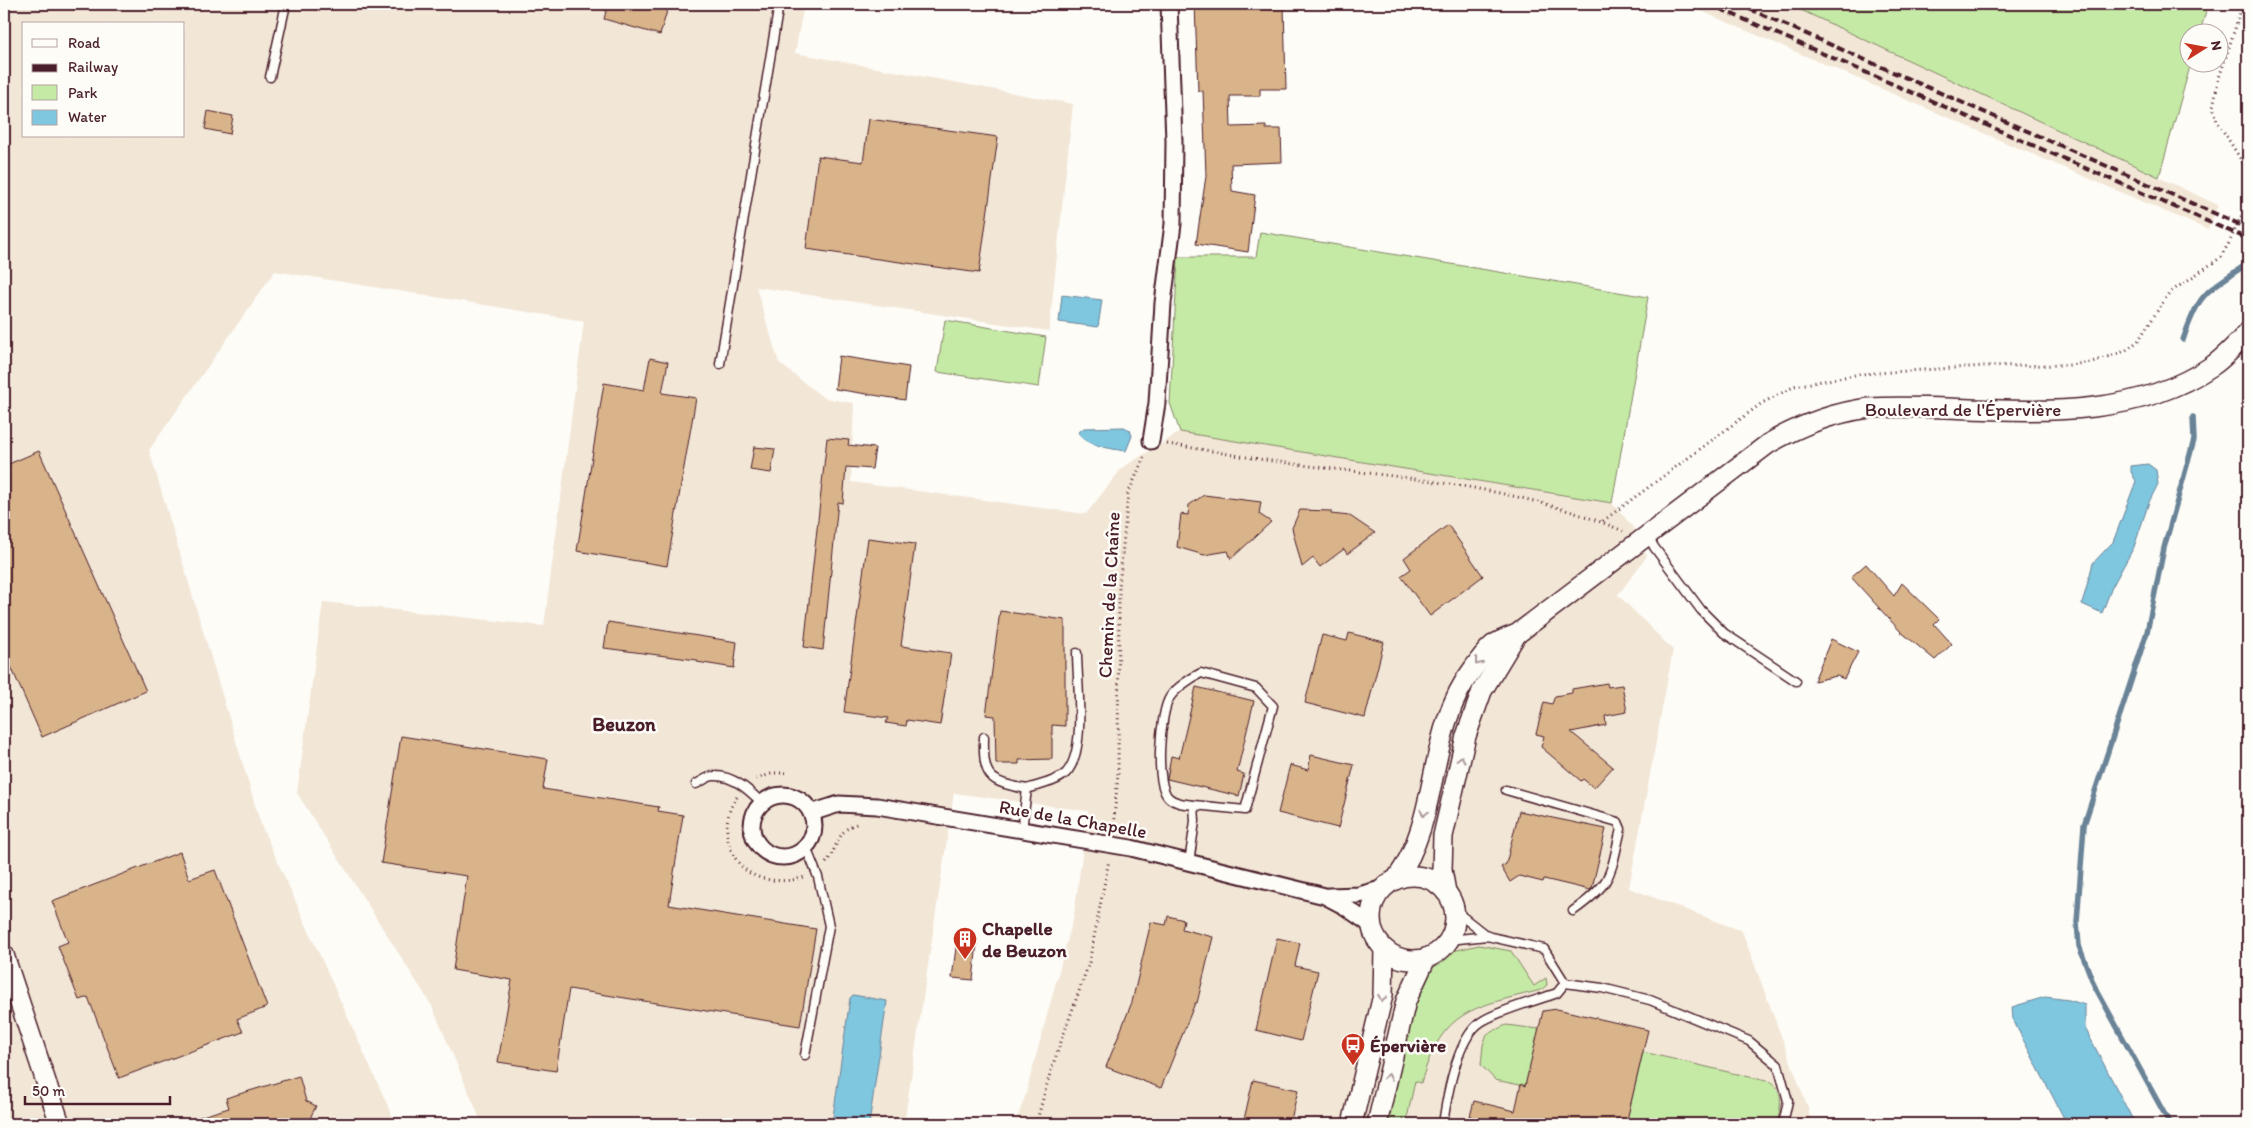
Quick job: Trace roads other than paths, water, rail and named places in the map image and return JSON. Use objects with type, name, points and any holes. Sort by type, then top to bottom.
[{"type":"street","points":[[1151,441],[1157,403],[1163,303],[1173,224],[1174,141],[1169,4]]},
{"type":"street","name":"Boulevard de l'Épervière","points":[[1397,878],[1415,849],[1443,730],[1458,691],[1471,671],[1493,645],[1517,634],[1768,444],[1792,430],[1820,418],[1846,411],[1887,407],[2050,410],[2110,406],[2182,384],[2213,365],[2248,332]]},
{"type":"street","name":"Boulevard de l'Épervière","points":[[1446,892],[1442,870],[1443,836],[1466,736],[1482,690],[1517,634]]},
{"type":"street","points":[[774,796],[789,796],[802,802],[811,813],[813,834],[806,847],[794,855],[784,857],[773,856],[761,848],[753,836],[752,825],[755,812],[762,803],[774,796]]},
{"type":"street","name":"Rue de la Chapelle","points":[[811,813],[830,806],[848,803],[1112,844],[1325,896],[1346,896],[1381,889]]},
{"type":"street","points":[[1410,876],[1424,877],[1436,883],[1446,892],[1454,910],[1455,925],[1449,940],[1439,951],[1426,958],[1404,959],[1384,949],[1375,938],[1371,925],[1372,906],[1381,889],[1397,878],[1410,876]]},
{"type":"street","name":"Rue de la Chapelle","points":[[1325,896],[1344,906],[1371,925]]},
{"type":"street","points":[[1352,1124],[1383,995],[1384,949]]},
{"type":"street","points":[[4,955],[60,1124]]},
{"type":"street","points":[[1377,1124],[1406,1001],[1426,958]]},
{"type":"lane","points":[[270,77],[286,4]]},
{"type":"lane","points":[[720,364],[779,4]]},
{"type":"lane","points":[[1643,538],[1654,547],[1701,610],[1718,627],[1752,653],[1796,681]]},
{"type":"lane","points":[[984,737],[986,772],[993,780],[1027,789],[1065,774],[1072,763],[1078,743],[1077,652]]},
{"type":"lane","points":[[1201,673],[1256,688],[1273,706],[1245,810],[1194,806],[1178,803],[1168,797],[1163,788],[1160,770],[1163,716],[1170,696],[1201,673]]},
{"type":"lane","points":[[696,784],[713,776],[730,780],[745,787],[762,803]]},
{"type":"lane","points":[[1022,830],[1027,789]]},
{"type":"lane","points":[[1506,790],[1618,822],[1621,829],[1608,881],[1596,895],[1574,911]]},
{"type":"lane","points":[[1189,863],[1195,821],[1194,806]]},
{"type":"lane","points":[[805,1055],[830,926],[823,894],[806,847]]},
{"type":"lane","points":[[1454,910],[1488,936]]},
{"type":"lane","points":[[1449,940],[1488,936],[1544,949],[1565,983]]},
{"type":"lane","points":[[1443,1124],[1453,1076],[1464,1042],[1481,1022],[1557,993],[1565,983]]},
{"type":"lane","points":[[1565,983],[1602,988],[1650,1000],[1749,1041],[1778,1065],[1788,1101],[1784,1124]]},
{"type":"water","points":[[1062,295],[1102,300],[1098,327],[1059,322]]},
{"type":"water","points":[[1124,427],[1130,430],[1132,436],[1126,451],[1093,444],[1078,432],[1084,428]]},
{"type":"water","points":[[2148,464],[2156,470],[2158,484],[2149,502],[2134,547],[2112,587],[2102,613],[2082,604],[2093,563],[2113,542],[2136,481],[2131,472],[2131,466]]},
{"type":"water","points":[[853,995],[887,1001],[869,1124],[832,1124],[850,998]]},
{"type":"water","points":[[2045,997],[2069,1000],[2085,1005],[2085,1028],[2135,1124],[2067,1124],[2013,1020],[2012,1007]]},
{"type":"waterway","points":[[2183,340],[2194,312],[2204,296],[2220,282],[2244,266],[2248,259]]},
{"type":"waterway","points":[[2170,1124],[2094,985],[2079,946],[2077,922],[2084,825],[2147,632],[2164,548],[2194,440],[2193,417]]},
{"type":"railway","points":[[1709,4],[2248,239]]},
{"type":"railway","points":[[1738,4],[2248,228]]},
{"type":"place","name":"Chapelle de Beuzon","points":[[965,960]]},
{"type":"place","name":"Épervière","points":[[1353,1066]]},
{"type":"district","name":"Beuzon","points":[[624,724]]}]
